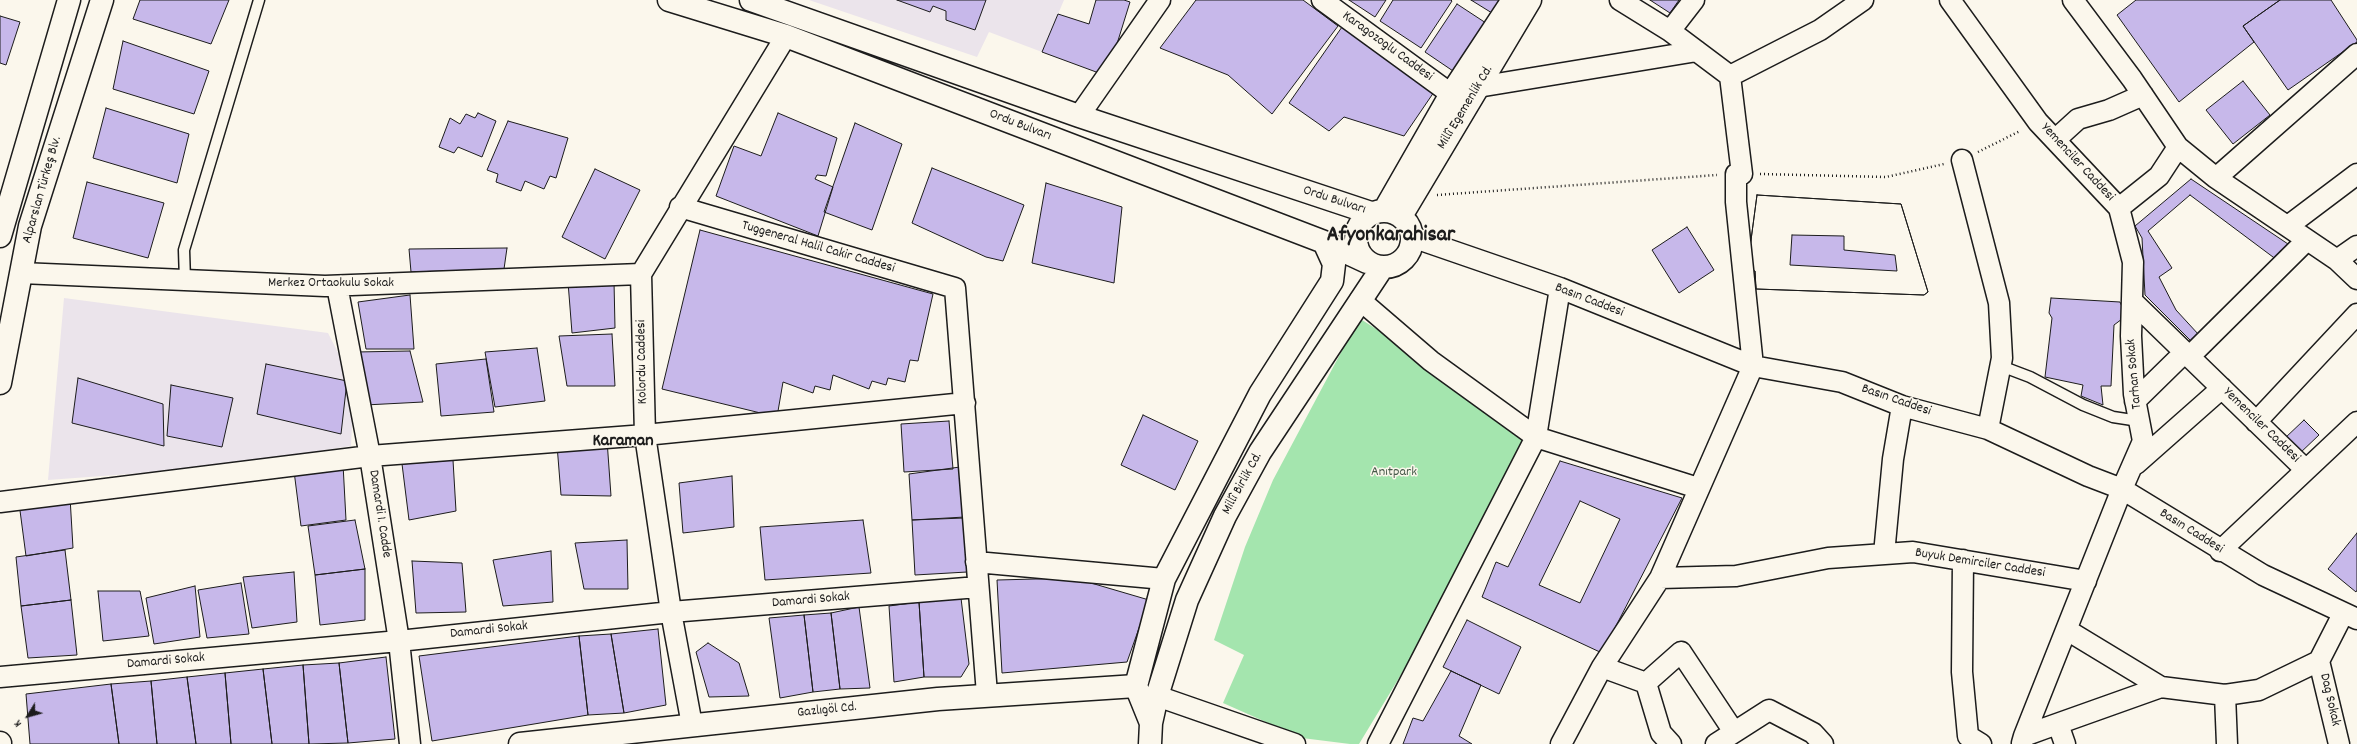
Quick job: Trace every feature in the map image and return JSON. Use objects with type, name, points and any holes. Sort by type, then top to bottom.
[{"type":"main road","name":"Alparslan Türkeş Blv.","points":[[0,236],[69,0]]},
{"type":"main road","name":"Alparslan Türkeş Blv.","points":[[0,383],[30,226],[102,0]]},
{"type":"main road","name":"Ordu Bulvarı","points":[[669,0],[786,36],[1324,242],[1374,265]]},
{"type":"main road","name":"Ordu Bulvarı","points":[[751,0],[1079,116],[1386,213]]},
{"type":"main road","name":"Millî Egemenlik Cd.","points":[[1386,213],[1451,94],[1513,0]]},
{"type":"main road","name":"Millî Egemenlik Cd.","points":[[1386,213],[1478,87],[1530,0]]},
{"type":"main road","points":[[1386,213],[1407,222],[1412,237],[1411,247],[1404,259],[1392,267],[1374,265],[1360,255],[1356,246],[1355,236],[1358,227],[1386,213]]},
{"type":"main road","name":"Millî Birlik Cd.","points":[[1151,734],[1136,686],[1164,579],[1260,394],[1332,281],[1334,264],[1324,242]]},
{"type":"main road","name":"Millî Birlik Cd.","points":[[1151,734],[1157,696],[1187,600],[1225,516],[1260,452],[1360,300],[1374,265]]},
{"type":"main road","points":[[1136,686],[1157,696]]},
{"type":"main road","name":"Gazlıgöl Cd.","points":[[531,743],[987,694],[1136,686]]},
{"type":"street","points":[[1079,116],[1160,0]]},
{"type":"street","name":"Karagozoglu Caddesi","points":[[1322,0],[1451,94]]},
{"type":"street","points":[[1561,744],[1602,667],[1660,578],[1698,488],[1753,366],[1736,202],[1739,174],[1730,76],[1670,31],[1620,0]]},
{"type":"street","points":[[1670,31],[1694,0]]},
{"type":"street","points":[[1730,76],[1820,30],[1863,0]]},
{"type":"street","name":"Yemenciler Caddesi","points":[[1950,0],[2038,122],[2056,139],[2119,208],[2133,262],[2132,301],[2306,470]]},
{"type":"street","points":[[2073,0],[2143,95],[2178,147],[2216,178],[2337,260],[2357,279]]},
{"type":"street","points":[[641,274],[680,207],[786,36]]},
{"type":"street","points":[[1478,87],[1697,51]]},
{"type":"street","points":[[2216,178],[2357,54]]},
{"type":"street","points":[[2056,139],[2078,119],[2108,110],[2143,95]]},
{"type":"street","points":[[2119,208],[2159,176],[2178,147]]},
{"type":"street","points":[[1962,160],[1999,303],[2002,358],[1988,429]]},
{"type":"street","points":[[2288,226],[2357,174]]},
{"type":"street","name":"Tuggeneral Halil Cakir Caddesi","points":[[680,207],[955,288],[965,403]]},
{"type":"street","name":"Basın Caddesi","points":[[1412,237],[1560,288],[1753,366],[1842,382],[1902,406],[1988,429],[2088,476],[2122,489],[2263,575],[2350,617]]},
{"type":"street","points":[[2135,401],[2187,354],[2307,240]]},
{"type":"street","points":[[2337,260],[2357,246]]},
{"type":"street","name":"Merkez Ortaokulu Sokak","points":[[21,273],[185,281],[338,286],[641,274]]},
{"type":"street","name":"Kolordu Caddesi","points":[[641,274],[645,435],[671,612],[692,725]]},
{"type":"street","name":"Damardi 1. Cadde","points":[[338,286],[370,456],[399,641],[410,744]]},
{"type":"street","points":[[1378,744],[1536,437],[1560,288]]},
{"type":"street","points":[[1360,300],[1431,361],[1536,437],[1698,488]]},
{"type":"street","name":"Tarhan Sokak","points":[[2023,740],[2122,489],[2143,441],[2135,401],[2131,336],[2132,301]]},
{"type":"street","points":[[2256,422],[2357,314]]},
{"type":"street","points":[[2131,468],[2222,388]]},
{"type":"street","points":[[0,502],[370,456],[645,435],[965,403],[987,694]]},
{"type":"street","points":[[1884,554],[1893,459],[1902,406]]},
{"type":"street","points":[[2220,550],[2357,422]]},
{"type":"street","name":"Buyuk Demirciler Caddesi","points":[[1660,578],[1736,576],[1828,558],[1913,552],[2086,581]]},
{"type":"street","points":[[1964,560],[1962,672],[1968,736],[1981,744]]},
{"type":"street","points":[[976,562],[1164,579]]},
{"type":"street","name":"Damardi Sokak","points":[[0,677],[399,641],[671,612],[978,587]]},
{"type":"street","name":"Dag Sokak","points":[[2339,744],[2320,660],[2350,617]]},
{"type":"street","points":[[2067,630],[2161,687],[2225,695],[2259,690],[2320,660]]},
{"type":"street","points":[[1646,683],[1681,652],[1734,732]]},
{"type":"street","points":[[1602,667],[1646,683]]},
{"type":"street","points":[[1646,683],[1661,740]]},
{"type":"street","points":[[2023,740],[2058,724],[2161,687]]},
{"type":"street","points":[[2225,695],[2227,744]]},
{"type":"street","points":[[1157,696],[1295,744]]},
{"type":"street","points":[[1716,744],[1769,710],[1813,733],[1823,744]]},
{"type":"street","points":[[2058,724],[2065,744]]},
{"type":"lane","points":[[185,281],[184,250],[259,0]]},
{"type":"lane","points":[[2001,366],[2030,377],[2083,405],[2113,417],[2139,421]]},
{"type":"shaded area","points":[[809,0],[1064,0],[1042,52],[989,32],[977,57]]},
{"type":"shaded area","points":[[64,298],[328,333],[349,374],[353,406],[351,446],[210,468],[48,480]]},
{"type":"green space","name":"Anıtpark","points":[[1362,320],[1389,337],[1526,441],[1442,604],[1359,744],[1350,744],[1302,738],[1223,703],[1244,655],[1214,640],[1245,547],[1273,480],[1354,328]]},
{"type":"building","points":[[140,0],[229,0],[211,44],[133,19]]},
{"type":"building","points":[[897,0],[986,0],[975,30],[946,20],[946,11],[933,6],[930,12]]},
{"type":"building","points":[[1096,0],[1124,0],[1130,2],[1107,76],[1042,52],[1058,14],[1089,24]]},
{"type":"building","points":[[1196,0],[1303,0],[1338,26],[1272,114],[1228,75],[1160,48]]},
{"type":"building","points":[[1349,0],[1386,0],[1375,17]]},
{"type":"building","points":[[1393,0],[1452,1],[1421,48],[1380,21]]},
{"type":"building","points":[[1471,0],[1501,0],[1492,13]]},
{"type":"building","points":[[1650,0],[1679,0],[1670,13]]},
{"type":"building","points":[[2136,0],[2280,0],[2243,26],[2254,42],[2179,102],[2117,15]]},
{"type":"building","points":[[2280,0],[2331,0],[2357,40],[2357,42],[2288,90],[2243,26]]},
{"type":"building","points":[[1457,4],[1489,25],[1456,73],[1425,52]]},
{"type":"building","points":[[0,16],[20,22],[6,65],[0,63]]},
{"type":"building","points":[[1342,27],[1434,92],[1404,136],[1344,117],[1329,131],[1289,103]]},
{"type":"building","points":[[123,41],[209,71],[194,114],[113,89]]},
{"type":"building","points":[[2243,81],[2270,115],[2233,144],[2206,110]]},
{"type":"building","points":[[106,108],[189,134],[177,183],[93,158]]},
{"type":"building","points":[[478,113],[496,121],[482,157],[458,147],[454,153],[439,147],[450,118],[460,124],[466,114],[475,118]]},
{"type":"building","points":[[778,113],[837,138],[826,176],[817,175],[815,179],[833,187],[818,236],[716,196],[734,146],[761,156]]},
{"type":"building","points":[[508,121],[568,138],[556,178],[550,176],[544,189],[525,181],[521,191],[496,182],[498,174],[487,170]]},
{"type":"building","points":[[855,123],[902,144],[872,230],[824,212]]},
{"type":"building","points":[[932,168],[1024,205],[1003,261],[986,257],[912,223]]},
{"type":"building","points":[[595,169],[640,190],[605,259],[562,237]]},
{"type":"building","points":[[2191,179],[2291,246],[2193,343],[2145,295],[2142,238],[2135,226]]},
{"type":"building","points":[[87,182],[164,203],[148,258],[73,238]]},
{"type":"building","points":[[1046,183],[1122,207],[1114,283],[1032,263]]},
{"type":"building","points":[[1757,195],[1901,204],[1928,292],[1924,295],[1756,289],[1755,271],[1747,270]],"holes":[[[1792,235],[1844,236],[1844,250],[1895,255],[1897,271],[1790,265]]]},
{"type":"building","points":[[1757,195],[1901,204],[1928,292],[1924,295],[1756,289],[1755,271],[1747,270]]},
{"type":"building","points":[[2190,195],[2277,260],[2199,335],[2176,310],[2159,277],[2172,268],[2148,231]]},
{"type":"building","points":[[1687,227],[1714,270],[1679,293],[1652,250]]},
{"type":"building","points":[[700,230],[933,294],[918,361],[910,360],[905,382],[888,378],[886,385],[872,381],[869,389],[833,375],[830,390],[815,386],[813,393],[783,382],[777,417],[662,389]]},
{"type":"building","points":[[507,248],[504,269],[411,272],[409,249]]},
{"type":"building","points":[[614,281],[615,328],[572,333],[568,282]]},
{"type":"building","points":[[410,295],[414,349],[366,349],[358,302]]},
{"type":"building","points":[[2051,298],[2120,302],[2126,316],[2114,325],[2111,386],[2101,386],[2103,405],[2081,396],[2083,385],[2045,377],[2052,318],[2049,313]]},
{"type":"building","points":[[612,334],[615,386],[567,386],[559,336]]},
{"type":"building","points":[[537,348],[545,401],[495,407],[485,352]]},
{"type":"building","points":[[410,351],[423,402],[365,405],[356,352]]},
{"type":"building","points":[[486,359],[494,412],[441,416],[436,364]]},
{"type":"building","points":[[266,364],[347,381],[341,434],[257,414]]},
{"type":"building","points":[[78,378],[163,404],[164,446],[72,423]]},
{"type":"building","points":[[171,385],[233,398],[222,447],[167,436]]},
{"type":"building","points":[[1143,415],[1198,441],[1175,490],[1121,465]]},
{"type":"building","points":[[2304,420],[2319,435],[2299,454],[2284,439]]},
{"type":"building","points":[[949,421],[953,469],[904,472],[901,424]]},
{"type":"building","points":[[607,440],[611,496],[561,495],[557,445]]},
{"type":"building","points":[[453,460],[456,511],[409,520],[402,464]]},
{"type":"building","points":[[1560,461],[1682,498],[1602,653],[1482,597],[1496,562],[1508,567]],"holes":[[[1580,501],[1620,519],[1580,603],[1539,585]]]},
{"type":"building","points":[[343,464],[346,520],[301,526],[294,471]]},
{"type":"building","points":[[960,467],[965,517],[912,520],[909,474]]},
{"type":"building","points":[[732,476],[734,527],[683,533],[679,483]]},
{"type":"building","points":[[70,497],[73,548],[26,556],[19,503]]},
{"type":"building","points":[[964,518],[967,572],[915,575],[912,520]]},
{"type":"building","points":[[355,520],[365,569],[315,575],[308,526]]},
{"type":"building","points":[[863,520],[871,573],[765,580],[760,527]]},
{"type":"building","points":[[2357,533],[2357,590],[2356,592],[2328,569]]},
{"type":"building","points":[[627,540],[628,589],[584,589],[575,543]]},
{"type":"building","points":[[65,550],[71,600],[21,606],[16,557]]},
{"type":"building","points":[[551,551],[553,602],[503,606],[493,560]]},
{"type":"building","points":[[412,561],[462,563],[466,612],[416,613]]},
{"type":"building","points":[[365,569],[365,620],[320,625],[315,575]]},
{"type":"building","points":[[294,572],[297,622],[252,628],[243,577]]},
{"type":"building","points":[[1074,578],[1149,600],[1127,662],[1002,673],[997,580]]},
{"type":"building","points":[[241,583],[249,634],[207,638],[198,590]]},
{"type":"building","points":[[195,586],[200,637],[154,644],[146,598]]},
{"type":"building","points":[[98,591],[140,591],[149,636],[103,641]]},
{"type":"building","points":[[961,598],[969,664],[961,677],[924,677],[919,602]]},
{"type":"building","points":[[71,600],[77,655],[28,658],[21,606]]},
{"type":"building","points":[[919,602],[924,677],[894,682],[889,606]]},
{"type":"building","points":[[859,607],[870,688],[840,689],[831,613]]},
{"type":"building","points":[[831,613],[840,689],[813,692],[804,615]]},
{"type":"building","points":[[804,615],[813,692],[780,698],[769,618]]},
{"type":"building","points":[[1467,620],[1521,647],[1499,694],[1443,667]]},
{"type":"building","points":[[658,629],[666,705],[624,713],[611,634]]},
{"type":"building","points":[[611,634],[624,713],[588,715],[579,636]]},
{"type":"building","points":[[579,636],[588,715],[432,741],[419,656]]},
{"type":"building","points":[[708,643],[739,663],[749,696],[709,697],[696,652]]},
{"type":"building","points":[[386,657],[395,739],[348,743],[339,663]]},
{"type":"building","points":[[339,663],[348,743],[309,744],[303,665]]},
{"type":"building","points":[[303,665],[309,744],[272,744],[263,669]]},
{"type":"building","points":[[263,669],[272,744],[231,744],[225,673]]},
{"type":"building","points":[[1451,671],[1481,685],[1459,736],[1472,744],[1403,744],[1413,718],[1423,721]]},
{"type":"building","points":[[225,673],[231,744],[196,744],[187,677]]},
{"type":"building","points":[[187,677],[196,744],[157,744],[151,681]]},
{"type":"building","points":[[151,681],[157,744],[119,744],[111,684]]},
{"type":"building","points":[[111,684],[119,744],[30,744],[26,694]]},
{"type":"district","name":"Afyonkarahisar","points":[[1391,237]]},
{"type":"district","name":"Karaman","points":[[623,443]]}]
